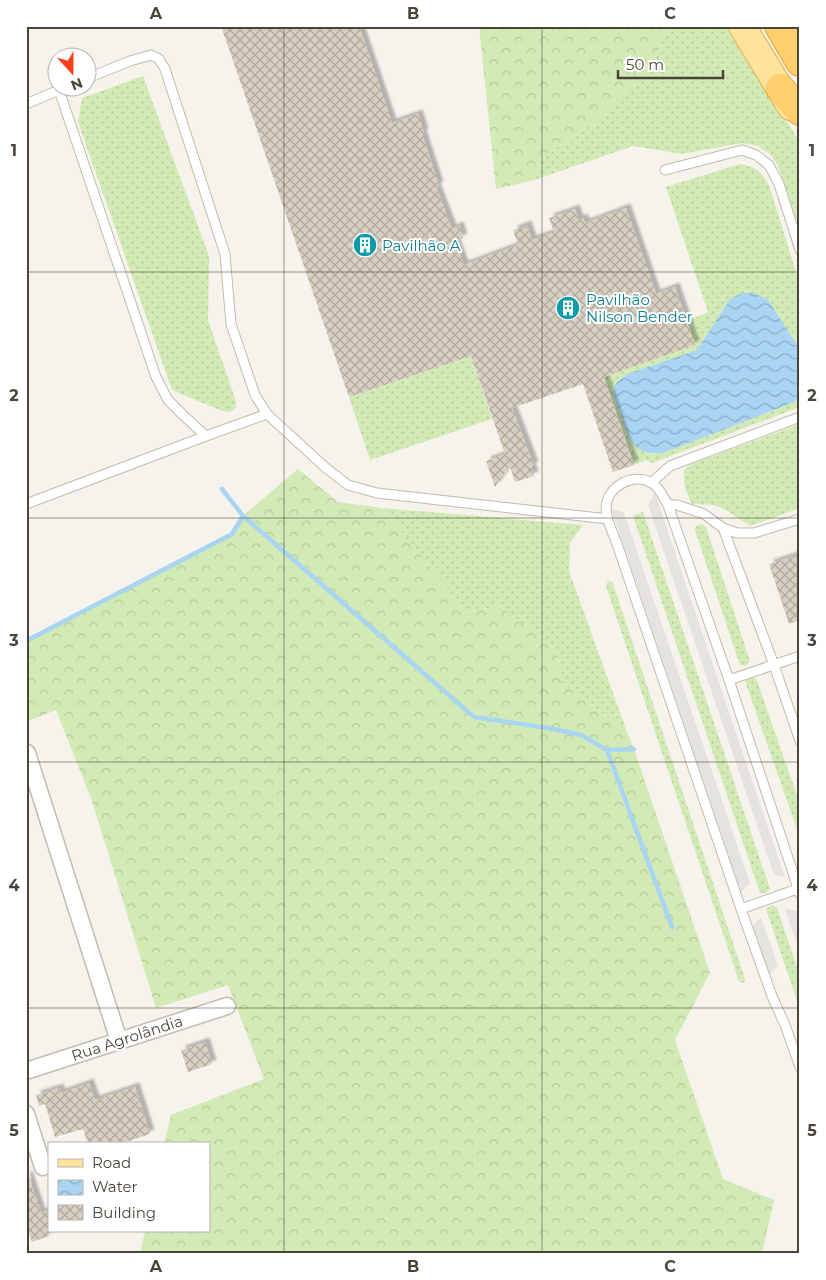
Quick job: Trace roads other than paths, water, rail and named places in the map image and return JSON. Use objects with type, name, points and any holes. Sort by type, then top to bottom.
[{"type":"highway","points":[[779,26],[800,62]]},
{"type":"highway","points":[[780,88],[800,111]]},
{"type":"main road","points":[[742,26],[800,122]]},
{"type":"street","points":[[27,753],[119,1041]]},
{"type":"street","name":"Rua Agrolândia","points":[[26,1071],[227,1006]]},
{"type":"street","points":[[26,1114],[43,1167]]},
{"type":"lane","points":[[98,74],[151,55],[160,59],[225,254],[230,324],[254,395],[267,414],[326,468],[348,485],[377,493],[608,519]]},
{"type":"lane","points":[[26,104],[48,95]]},
{"type":"lane","points":[[65,98],[156,377],[168,400],[206,436]]},
{"type":"lane","points":[[665,170],[742,150],[756,155],[769,165],[779,184],[800,250]]},
{"type":"lane","points":[[26,504],[267,414]]},
{"type":"lane","points":[[651,483],[670,466],[800,417]]},
{"type":"lane","points":[[741,909],[799,890],[668,505],[660,490],[651,483],[640,479],[628,480],[619,485],[610,494],[606,507],[608,519],[741,909],[800,1067]]},
{"type":"lane","points":[[668,505],[677,505],[704,514],[723,528],[737,533],[754,533],[800,519]]},
{"type":"lane","points":[[723,528],[800,741]]},
{"type":"lane","points":[[729,680],[800,656]]},
{"type":"water","points":[[742,293],[754,293],[768,300],[800,349],[800,399],[663,453],[652,453],[637,448],[632,443],[616,400],[614,388],[616,383],[627,374],[697,350],[730,299]]},
{"type":"waterway","points":[[222,489],[243,516],[474,717],[581,735],[607,750],[634,749]]},
{"type":"waterway","points":[[26,641],[232,534],[243,516]]},
{"type":"waterway","points":[[607,750],[672,927]]},
{"type":"place","name":"Pavilhão A","points":[[365,245]]},
{"type":"place","name":"Pavilhão Nilson Bender","points":[[568,308]]}]
